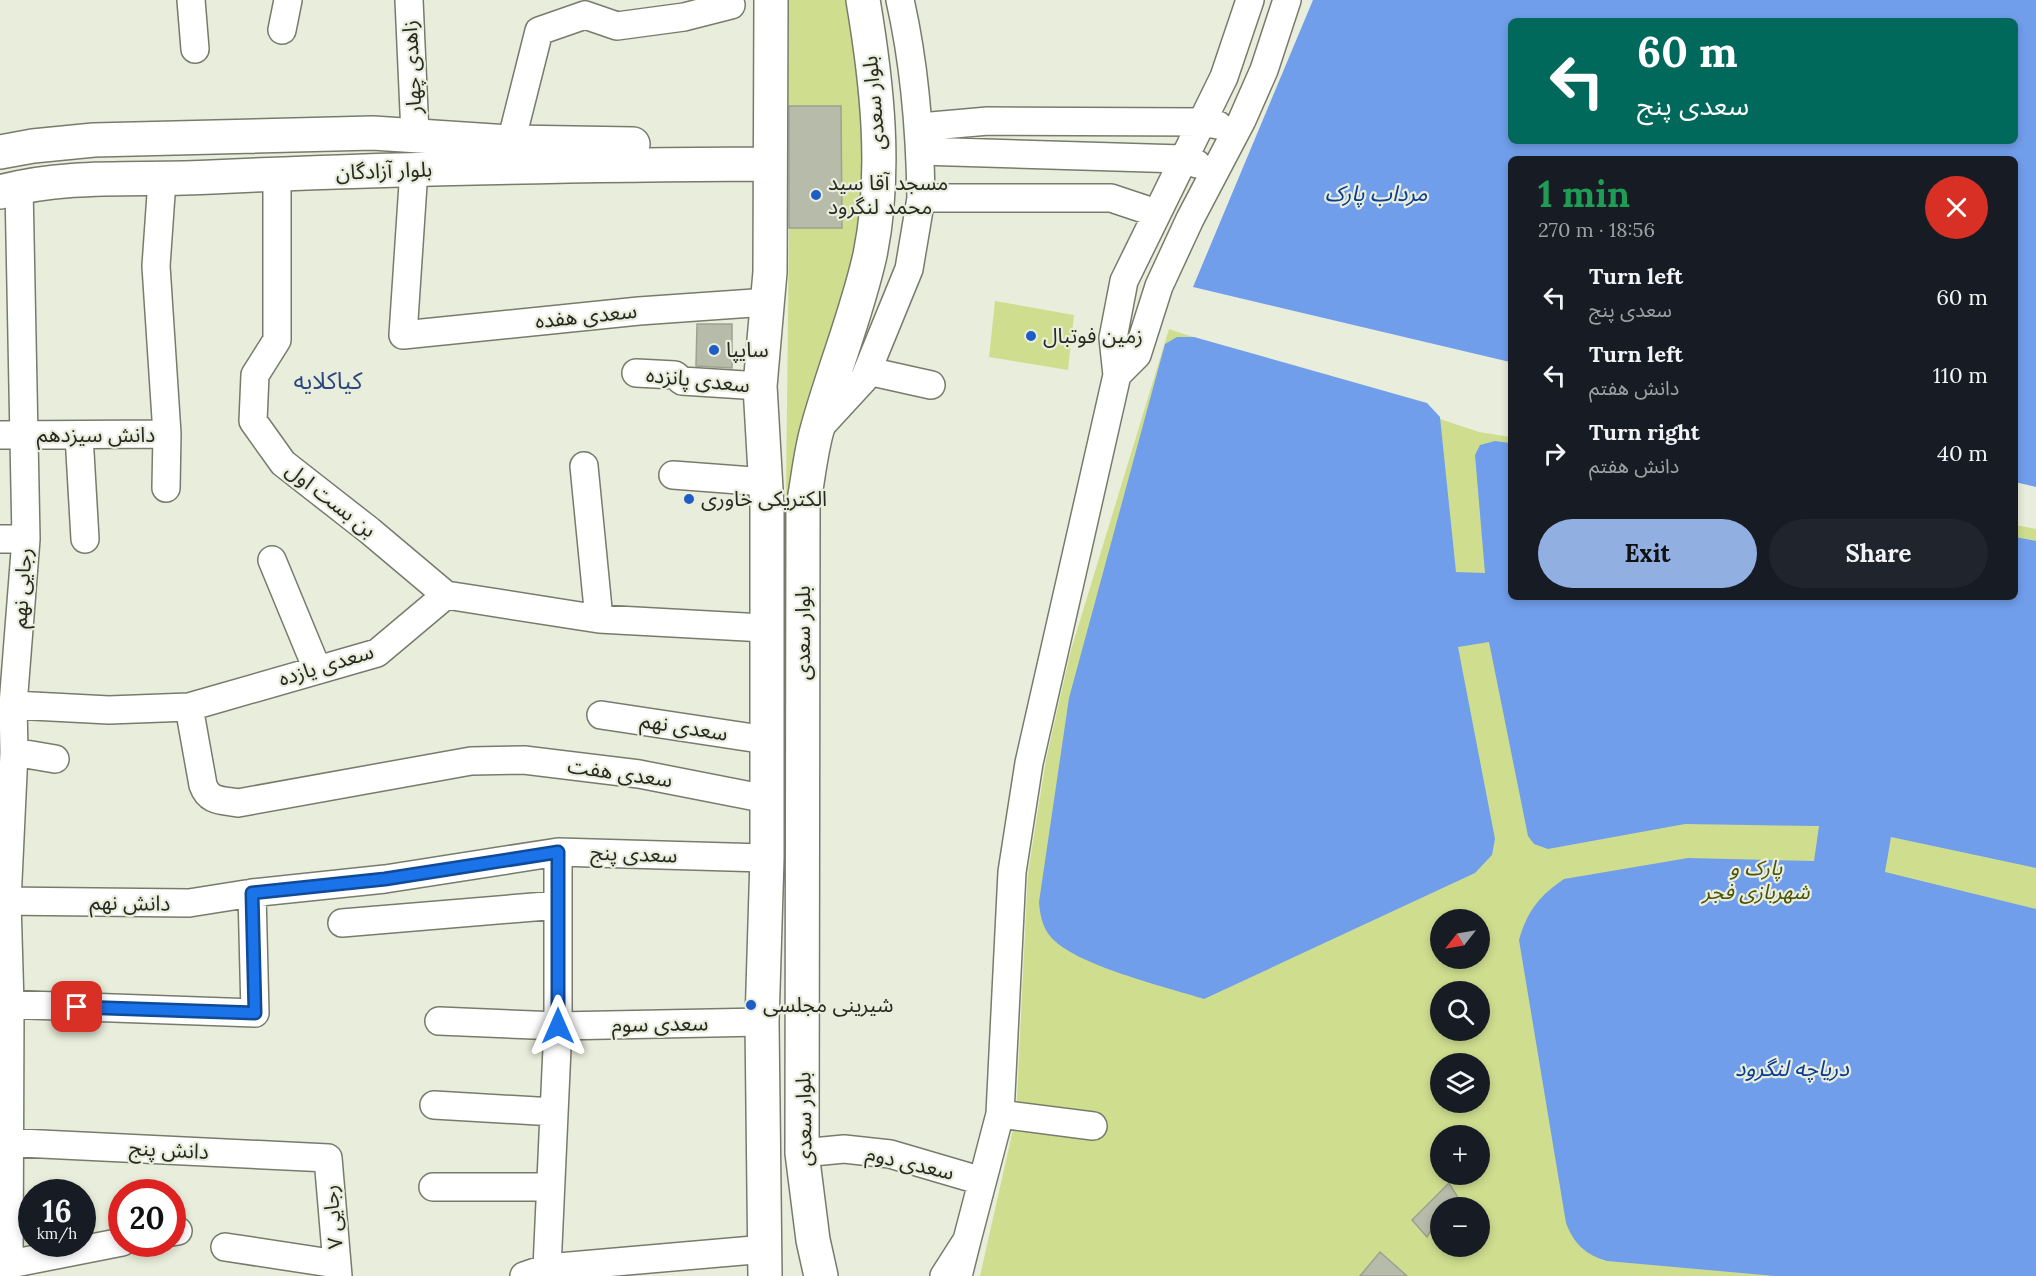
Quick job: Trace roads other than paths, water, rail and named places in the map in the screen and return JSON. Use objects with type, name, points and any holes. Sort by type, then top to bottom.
[{"type":"highway","name":"بلوار سعدی","points":[[767,1266],[762,1022],[767,858],[766,482],[760,386],[768,302],[771,0]]},
{"type":"highway","name":"بلوار سعدی","points":[[818,1272],[802,1153],[803,506],[817,431],[865,276],[877,213],[879,154],[876,99],[862,0]]},
{"type":"highway","name":"بلوار آزادگان","points":[[0,152],[94,140],[373,133],[770,156]]},
{"type":"highway","points":[[414,169],[415,134]]},
{"type":"highway","name":"بلوار آزادگان","points":[[9,189],[97,179],[162,180],[770,156]]},
{"type":"street","points":[[191,0],[195,49]]},
{"type":"street","points":[[282,30],[288,0]]},
{"type":"street","name":"زاهدی چهار","points":[[409,0],[415,134]]},
{"type":"street","points":[[817,431],[864,379],[909,269],[921,198],[920,139],[912,51],[900,0]]},
{"type":"street","points":[[958,1276],[1000,1114],[1012,873],[1029,763],[1117,375],[1113,338],[1124,281],[1224,77],[1250,0]]},
{"type":"street","points":[[1117,375],[1137,355],[1159,286],[1190,219],[1237,130],[1263,70],[1287,0]]},
{"type":"street","points":[[511,142],[539,31],[586,8],[617,26],[684,17],[731,5]]},
{"type":"street","points":[[920,139],[988,121],[1203,122],[1237,130]]},
{"type":"street","points":[[920,139],[1182,159],[1217,170]]},
{"type":"street","name":"سعدی هفده","points":[[414,169],[403,335],[639,311],[768,302]]},
{"type":"street","name":"بن بست اول","points":[[277,174],[277,340],[255,375],[253,421],[282,463],[370,531],[446,595]]},
{"type":"street","points":[[162,180],[156,266],[167,434],[166,488]]},
{"type":"street","name":"رجایی نهم","points":[[6,1269],[4,901],[13,705],[13,435],[9,189]]},
{"type":"street","points":[[921,198],[1111,198],[1156,213]]},
{"type":"street","points":[[867,371],[931,385]]},
{"type":"street","name":"سعدی پانزده","points":[[636,373],[675,375],[682,381],[760,386]]},
{"type":"street","name":"دانش سیزدهم","points":[[13,435],[167,434]]},
{"type":"street","points":[[79,435],[85,540]]},
{"type":"street","points":[[584,466],[599,619]]},
{"type":"street","points":[[673,475],[766,482]]},
{"type":"street","points":[[272,560],[317,669]]},
{"type":"street","points":[[446,595],[599,619],[765,628]]},
{"type":"street","name":"سعدی یازده","points":[[13,705],[109,710],[189,707],[376,653],[446,595]]},
{"type":"street","name":"سعدی هفت","points":[[189,707],[203,785],[206,795],[212,799],[238,803],[471,761],[535,761],[639,774],[767,799]]},
{"type":"street","name":"سعدی نهم","points":[[601,715],[767,740]]},
{"type":"street","points":[[9,766],[55,759]]},
{"type":"street","points":[[558,852],[558,1026],[550,1187],[535,1272],[767,1266]]},
{"type":"street","name":"سعدی پنج","points":[[252,893],[385,879],[558,852],[767,858]]},
{"type":"street","points":[[5,1005],[255,1013],[252,893]]},
{"type":"street","name":"دانش نهم","points":[[4,901],[189,903],[252,893]]},
{"type":"street","points":[[342,923],[558,905]]},
{"type":"street","name":"سعدی سوم","points":[[440,1021],[558,1026],[762,1022]]},
{"type":"street","points":[[434,1105],[554,1112]]},
{"type":"street","points":[[1000,1114],[1093,1126]]},
{"type":"street","name":"دانش پنج","points":[[5,1142],[328,1158]]},
{"type":"street","name":"سعدی دوم","points":[[802,1153],[844,1149],[890,1154],[982,1181]]},
{"type":"street","name":"رجایی ۷","points":[[328,1158],[337,1270]]},
{"type":"street","points":[[433,1187],[550,1187]]},
{"type":"street","points":[[944,1276],[966,1240]]},
{"type":"street","points":[[6,1269],[108,1245]]},
{"type":"street","points":[[225,1247],[337,1270]]},
{"type":"water","name":"مرداب پارک","points":[[1313,0],[2036,0],[2036,487],[2018,483],[2018,156],[1508,156],[1508,362],[1193,287]]},
{"type":"water","name":"دریاچه لنگرود","points":[[1177,337],[1194,337],[1427,403],[1440,417],[1456,572],[1485,573],[1475,455],[1480,445],[1495,441],[1508,443],[1508,600],[2018,600],[2018,538],[2036,541],[2036,868],[1891,837],[1885,872],[2036,909],[2036,1276],[1775,1276],[1607,1261],[1587,1252],[1577,1243],[1566,1223],[1519,940],[1530,912],[1548,891],[1564,879],[1688,858],[1814,861],[1819,826],[1685,824],[1548,849],[1534,844],[1528,836],[1489,642],[1458,647],[1495,839],[1492,855],[1475,873],[1204,999],[1099,966],[1062,947],[1050,936],[1042,920],[1039,902],[1069,698],[1165,344]]},
{"type":"place","name":"مسجد آقا سید محمد لنگرود","points":[[816,195]]},
{"type":"place","name":"زمین فوتبال","points":[[1031,336]]},
{"type":"place","name":"سایپا","points":[[714,350]]},
{"type":"place","name":"الکتریکی خاوری","points":[[689,499]]},
{"type":"place","name":"شیرینی مجلسی","points":[[751,1005]]},
{"type":"district","name":"کیاکلایه","points":[[328,381]]},
{"type":"park label","name":"پارک و شهربازی فجر","points":[[1756,880]]}]
